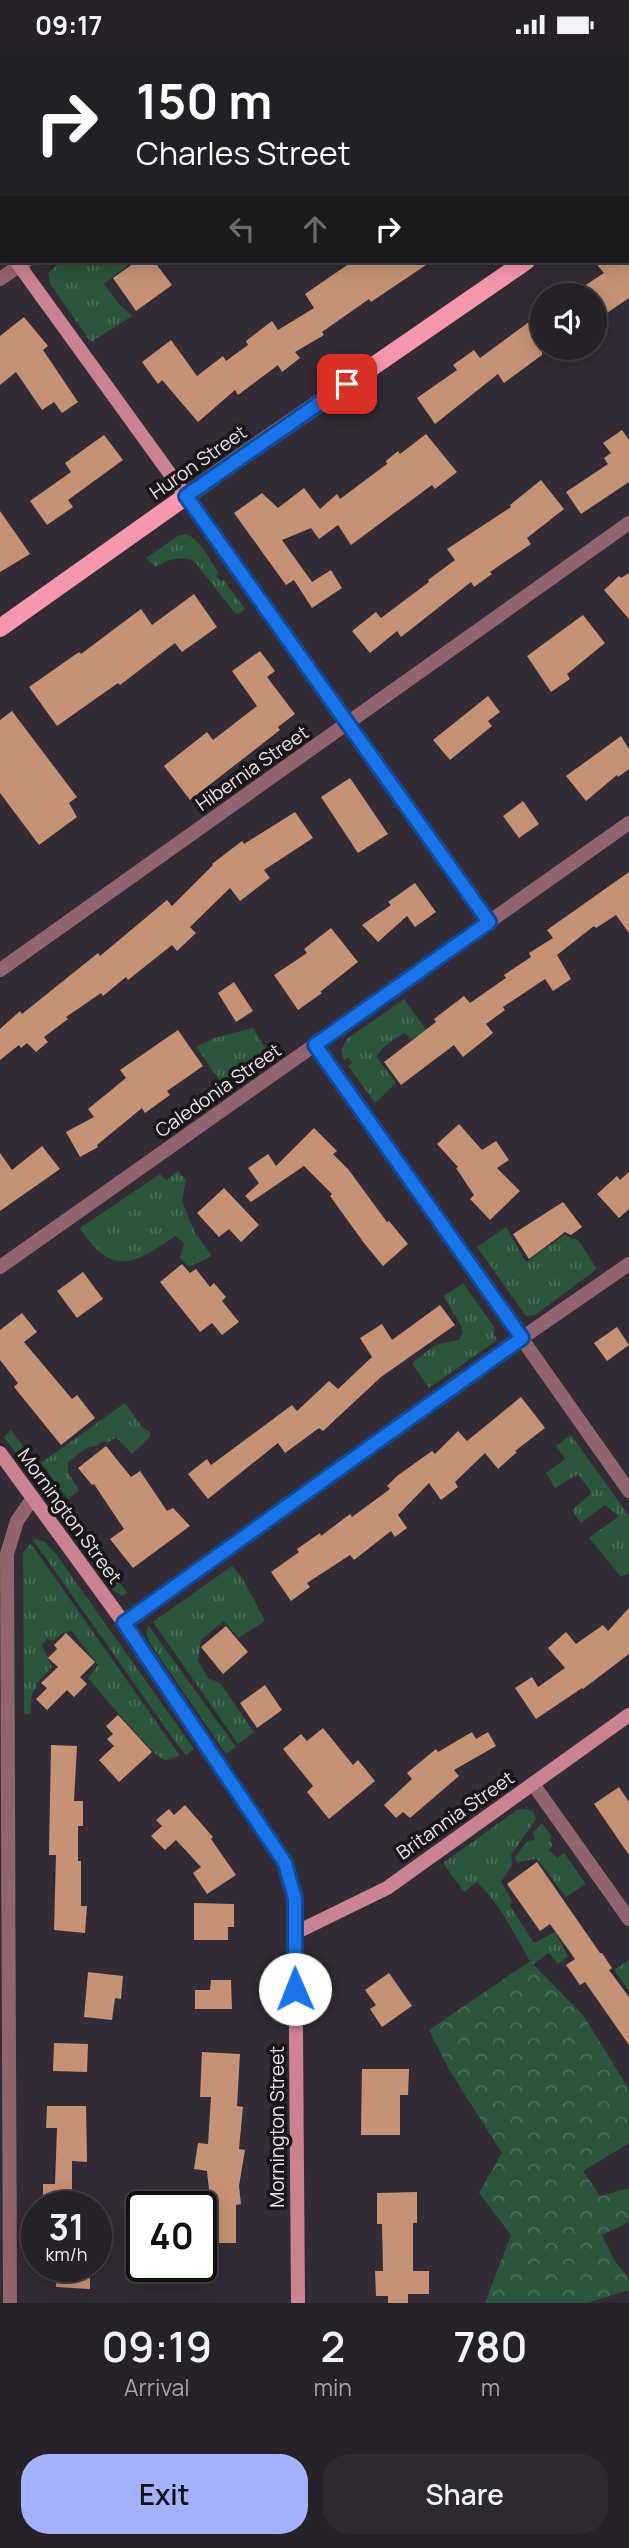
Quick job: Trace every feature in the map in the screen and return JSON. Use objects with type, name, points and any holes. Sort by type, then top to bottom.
[{"type":"main road","name":"Huron Street","points":[[0,628],[523,263]]},
{"type":"street","points":[[0,279],[20,263]]},
{"type":"street","points":[[22,263],[489,922]]},
{"type":"street","name":"Hibernia Street","points":[[0,970],[629,523]]},
{"type":"street","name":"Caledonia Street","points":[[0,1267],[629,823]]},
{"type":"street","points":[[315,1045],[629,1491]]},
{"type":"street","points":[[124,1623],[629,1264]]},
{"type":"street","name":"Mornington Street","points":[[0,1453],[124,1623],[285,1863],[295,1899],[298,2303]]},
{"type":"street","points":[[10,2303],[7,1554],[17,1521],[33,1498]]},
{"type":"street","name":"Britannia Street","points":[[295,1933],[387,1888],[629,1715]]},
{"type":"street","points":[[533,1784],[629,1919]]},
{"type":"green space","points":[[60,263],[130,263],[104,284],[132,316],[91,342],[50,284],[48,273]]},
{"type":"green space","points":[[185,534],[200,545],[219,573],[216,576],[220,581],[224,580],[245,609],[239,614],[234,612],[194,561],[174,559],[155,567],[146,558]]},
{"type":"green space","points":[[404,999],[427,1031],[430,1052],[416,1037],[412,1039],[404,1033],[385,1046],[376,1056],[396,1083],[375,1103],[348,1066],[352,1063],[348,1057],[344,1061],[341,1050],[347,1039]]},
{"type":"green space","points":[[253,1028],[269,1054],[223,1085],[196,1047],[214,1038]]},
{"type":"green space","points":[[178,1171],[186,1180],[182,1201],[195,1233],[212,1256],[189,1267],[180,1258],[184,1243],[175,1236],[136,1259],[114,1260],[92,1244],[80,1228],[160,1174],[166,1180]]},
{"type":"green space","points":[[506,1227],[526,1262],[564,1235],[579,1241],[597,1269],[535,1315],[526,1316],[477,1247]]},
{"type":"green space","points":[[463,1283],[494,1327],[497,1340],[429,1388],[412,1363],[435,1345],[459,1340],[462,1327],[444,1296]]},
{"type":"green space","points":[[125,1403],[142,1427],[150,1432],[150,1437],[132,1454],[116,1437],[108,1443],[102,1441],[97,1446],[81,1452],[68,1462],[68,1472],[79,1490],[68,1499],[41,1463]]},
{"type":"green space","points":[[11,1430],[32,1458],[23,1463],[4,1437]]},
{"type":"green space","points":[[571,1435],[629,1516],[629,1573],[621,1577],[589,1538],[619,1516],[605,1505],[581,1523],[572,1510],[592,1493],[578,1474],[555,1488],[546,1473],[565,1459],[556,1446]]},
{"type":"green space","points":[[39,1468],[62,1501],[54,1507],[32,1476]]},
{"type":"green space","points":[[68,1510],[89,1540],[81,1545],[61,1517]]},
{"type":"green space","points":[[33,1540],[45,1542],[56,1554],[194,1749],[186,1755]]},
{"type":"green space","points":[[30,1544],[180,1756],[164,1760],[159,1756],[88,1678],[98,1665],[72,1631],[63,1633],[53,1641],[47,1639],[42,1645],[52,1667],[36,1684],[37,1687],[32,1693],[30,1714],[24,1714],[23,1553]]},
{"type":"green space","points":[[96,1549],[127,1593],[122,1596],[113,1590],[88,1556]]},
{"type":"green space","points":[[232,1566],[243,1579],[265,1621],[238,1638],[224,1621],[201,1640],[198,1661],[208,1678],[220,1683],[254,1732],[238,1744],[153,1622]]},
{"type":"green space","points":[[148,1625],[236,1747],[226,1754],[152,1646],[147,1636]]},
{"type":"green space","points":[[517,1810],[533,1811],[536,1819],[511,1855],[512,1865],[501,1882],[512,1901],[510,1906],[534,1943],[555,1932],[568,1956],[558,1964],[549,1953],[532,1965],[508,1922],[486,1891],[477,1882],[464,1892],[443,1863]]},
{"type":"green space","points":[[542,1823],[552,1837],[549,1840],[553,1845],[549,1850],[557,1858],[564,1853],[586,1884],[566,1897],[537,1859],[517,1862],[515,1857],[527,1841],[535,1840],[533,1833]]},
{"type":"green space","points":[[629,1960],[629,1991],[614,1970]]},
{"type":"green space","points":[[530,1961],[583,2015],[629,2089],[629,2143],[583,2171],[600,2196],[629,2188],[629,2222],[602,2235],[614,2260],[629,2278],[629,2290],[587,2303],[485,2303],[511,2235],[479,2193],[502,2153],[448,2068],[429,2030]]},
{"type":"building","points":[[134,263],[156,263],[172,285],[136,311],[113,278]]},
{"type":"building","points":[[350,263],[429,263],[371,302],[369,299],[322,332],[324,335],[295,352],[300,358],[282,372],[278,365],[238,395],[235,390],[198,422],[162,380],[158,384],[142,362],[171,340],[197,376],[223,356],[226,361],[248,345],[246,341],[272,321],[278,330],[314,308],[305,294]]},
{"type":"building","points":[[596,263],[629,263],[629,298],[607,313],[607,283],[589,283],[604,273]]},
{"type":"building","points":[[24,317],[48,346],[43,350],[78,402],[62,413],[54,402],[42,410],[16,372],[0,385],[0,336]]},
{"type":"building","points":[[530,321],[530,360],[535,360],[504,383],[498,374],[435,424],[417,398],[457,370],[453,365],[474,350],[480,358]]},
{"type":"building","points":[[622,430],[629,440],[629,482],[581,514],[566,492],[608,464],[604,458],[611,453],[603,443]]},
{"type":"building","points":[[426,434],[457,472],[435,489],[432,485],[351,545],[338,525],[319,539],[311,528],[282,540],[312,582],[331,570],[342,588],[312,608],[294,580],[286,585],[234,513],[262,493],[278,508],[304,488],[320,509],[337,494],[340,499],[387,464],[386,461],[398,451],[400,454]]},
{"type":"building","points":[[104,435],[123,460],[68,500],[73,507],[47,525],[30,501],[71,472],[65,463]]},
{"type":"building","points":[[541,480],[564,509],[527,538],[531,544],[490,572],[492,574],[474,587],[471,582],[401,637],[397,631],[370,653],[352,631],[376,612],[381,618],[429,582],[428,580],[455,560],[447,549],[511,507],[510,505]]},
{"type":"building","points":[[0,511],[30,554],[0,572]]},
{"type":"building","points":[[629,573],[629,619],[604,590],[619,576],[621,578]]},
{"type":"building","points":[[194,594],[217,627],[182,652],[175,643],[120,685],[118,683],[57,726],[29,687],[79,652],[81,654],[141,609],[152,625]]},
{"type":"building","points":[[583,615],[605,643],[567,674],[570,679],[551,692],[527,656]]},
{"type":"building","points":[[260,651],[275,671],[267,677],[295,714],[278,727],[280,730],[190,800],[164,766],[207,732],[213,740],[257,706],[232,671]]},
{"type":"building","points":[[488,696],[500,712],[488,721],[492,726],[450,760],[433,740]]},
{"type":"building","points":[[12,711],[77,797],[69,803],[77,817],[39,845],[0,793],[0,720]]},
{"type":"building","points":[[621,736],[629,749],[629,769],[618,777],[617,775],[586,801],[566,776]]},
{"type":"building","points":[[350,778],[388,834],[358,853],[321,797]]},
{"type":"building","points":[[523,801],[539,824],[519,838],[503,816]]},
{"type":"building","points":[[295,812],[313,838],[264,870],[270,878],[240,901],[230,888],[190,927],[196,933],[177,951],[172,945],[128,980],[126,977],[103,996],[101,993],[66,1017],[68,1019],[44,1037],[48,1042],[36,1052],[27,1043],[21,1048],[19,1045],[0,1060],[0,1029],[20,1011],[22,1014],[98,953],[100,956],[167,900],[172,906],[212,864],[242,841],[244,844]]},
{"type":"building","points":[[629,872],[629,933],[616,915],[596,928],[594,926],[557,955],[571,979],[553,991],[545,979],[503,1007],[505,1010],[486,1024],[493,1033],[463,1057],[454,1045],[401,1085],[384,1062],[436,1022],[434,1019],[464,996],[470,1003],[506,978],[504,975],[531,957],[529,953],[553,938],[547,930]]},
{"type":"building","points":[[415,883],[436,912],[415,927],[407,916],[378,942],[362,925],[391,905],[388,902]]},
{"type":"building","points":[[331,928],[358,962],[298,1010],[274,975],[307,953],[304,949]]},
{"type":"building","points":[[234,982],[253,1011],[236,1022],[218,993]]},
{"type":"building","points":[[178,1030],[203,1066],[167,1091],[170,1095],[145,1113],[142,1108],[97,1145],[98,1147],[80,1157],[66,1132],[94,1117],[88,1109],[126,1078],[120,1070]]},
{"type":"building","points":[[459,1124],[482,1150],[496,1141],[509,1160],[497,1168],[520,1191],[490,1220],[470,1199],[474,1195],[456,1168],[458,1167],[437,1144]]},
{"type":"building","points":[[314,1128],[337,1151],[333,1154],[408,1244],[383,1266],[330,1196],[332,1194],[304,1166],[251,1202],[245,1196],[259,1183],[248,1168],[268,1154],[276,1166]]},
{"type":"building","points":[[42,1146],[60,1169],[0,1211],[0,1153],[12,1170]]},
{"type":"building","points":[[629,1172],[629,1209],[619,1218],[597,1194],[617,1176],[620,1180]]},
{"type":"building","points":[[224,1188],[259,1225],[241,1242],[229,1229],[219,1237],[197,1213]]},
{"type":"building","points":[[563,1202],[582,1227],[571,1235],[565,1232],[529,1259],[513,1234]]},
{"type":"building","points":[[182,1264],[190,1273],[196,1269],[210,1287],[214,1283],[226,1297],[222,1301],[239,1322],[222,1335],[212,1323],[200,1332],[160,1282]]},
{"type":"building","points":[[83,1272],[103,1299],[77,1318],[57,1291]]},
{"type":"building","points":[[440,1305],[455,1325],[381,1377],[323,1431],[319,1428],[285,1453],[278,1443],[208,1499],[188,1474],[207,1459],[211,1465],[292,1405],[297,1411],[329,1381],[338,1389],[372,1357],[360,1338],[382,1324],[392,1340]]},
{"type":"building","points":[[22,1313],[37,1332],[24,1342],[72,1399],[77,1395],[95,1418],[61,1445],[14,1387],[18,1383],[0,1360],[0,1330]]},
{"type":"building","points":[[617,1327],[629,1345],[607,1361],[594,1343]]},
{"type":"building","points":[[521,1397],[545,1428],[515,1451],[517,1452],[498,1469],[485,1453],[455,1482],[458,1487],[441,1500],[429,1483],[398,1515],[407,1528],[395,1537],[391,1531],[354,1560],[350,1555],[307,1583],[310,1587],[291,1601],[271,1572],[299,1552],[297,1549],[320,1533],[321,1536],[350,1514],[352,1517],[390,1489],[387,1486],[397,1476],[432,1451],[435,1454],[458,1431],[467,1441]]},
{"type":"building","points":[[106,1446],[131,1477],[140,1471],[167,1511],[173,1508],[190,1526],[133,1568],[110,1539],[124,1529],[94,1484],[92,1485],[78,1468]]},
{"type":"building","points":[[629,1608],[629,1654],[583,1689],[536,1719],[515,1688],[532,1677],[538,1687],[565,1668],[548,1648],[566,1632],[576,1644],[603,1625],[608,1631]]},
{"type":"building","points":[[226,1626],[248,1652],[223,1674],[201,1647]]},
{"type":"building","points":[[66,1633],[95,1662],[80,1677],[87,1684],[74,1697],[67,1690],[47,1710],[36,1699],[47,1688],[41,1683],[58,1667],[48,1658],[57,1649],[54,1645]]},
{"type":"building","points":[[265,1685],[282,1710],[257,1728],[240,1703]]},
{"type":"building","points":[[118,1715],[152,1752],[119,1782],[99,1760],[114,1746],[107,1739],[113,1734],[106,1726]]},
{"type":"building","points":[[323,1728],[353,1765],[358,1760],[375,1781],[329,1819],[307,1792],[313,1786],[283,1749],[301,1734],[307,1741]]},
{"type":"building","points":[[472,1732],[476,1739],[488,1732],[496,1746],[454,1770],[459,1776],[410,1818],[403,1812],[396,1818],[384,1805],[412,1779],[407,1773],[436,1749],[438,1752]]},
{"type":"building","points":[[51,1745],[77,1746],[74,1801],[83,1801],[83,1826],[78,1826],[78,1861],[81,1861],[81,1906],[87,1906],[85,1933],[54,1930],[56,1855],[49,1855]]},
{"type":"building","points":[[619,1787],[629,1802],[629,1855],[594,1804]]},
{"type":"building","points":[[185,1805],[213,1837],[211,1839],[236,1875],[207,1894],[193,1873],[201,1867],[176,1840],[165,1850],[151,1836],[162,1826],[156,1820],[169,1809],[174,1815]]},
{"type":"building","points":[[537,1862],[602,1953],[612,1968],[609,1970],[629,1997],[629,2045],[585,1982],[580,1985],[566,1965],[575,1959],[550,1924],[540,1931],[507,1884]]},
{"type":"building","points":[[194,1903],[234,1904],[234,1927],[228,1927],[228,1940],[194,1940]]},
{"type":"building","points":[[88,1972],[123,1976],[121,1999],[115,1998],[112,2020],[84,2017]]},
{"type":"building","points":[[389,1973],[412,2006],[382,2027],[370,2009],[376,2005],[365,1990]]},
{"type":"building","points":[[211,1980],[231,1980],[232,2009],[195,2009],[195,1990],[210,1990]]},
{"type":"building","points":[[54,2043],[88,2044],[87,2072],[53,2071]]},
{"type":"building","points":[[202,2052],[240,2054],[237,2106],[243,2107],[239,2149],[245,2150],[239,2186],[241,2204],[236,2205],[236,2243],[217,2243],[217,2191],[209,2191],[207,2171],[194,2169],[198,2143],[208,2144],[211,2097],[200,2097]]},
{"type":"building","points":[[362,2069],[409,2069],[408,2095],[400,2095],[400,2135],[361,2135]]},
{"type":"building","points":[[47,2106],[86,2106],[87,2162],[72,2161],[72,2191],[43,2191],[43,2184],[55,2184],[57,2128],[46,2128]]},
{"type":"building","points":[[417,2192],[417,2223],[413,2223],[413,2271],[429,2271],[429,2294],[408,2294],[408,2303],[388,2303],[388,2296],[376,2296],[375,2271],[383,2271],[382,2224],[377,2224],[377,2193]]},
{"type":"building","points":[[56,2282],[90,2282],[90,2289],[56,2287]]},
{"type":"route","points":[[295,1989],[295,1899],[285,1863],[124,1623],[522,1338],[315,1045],[489,922],[186,496],[347,384]]}]
